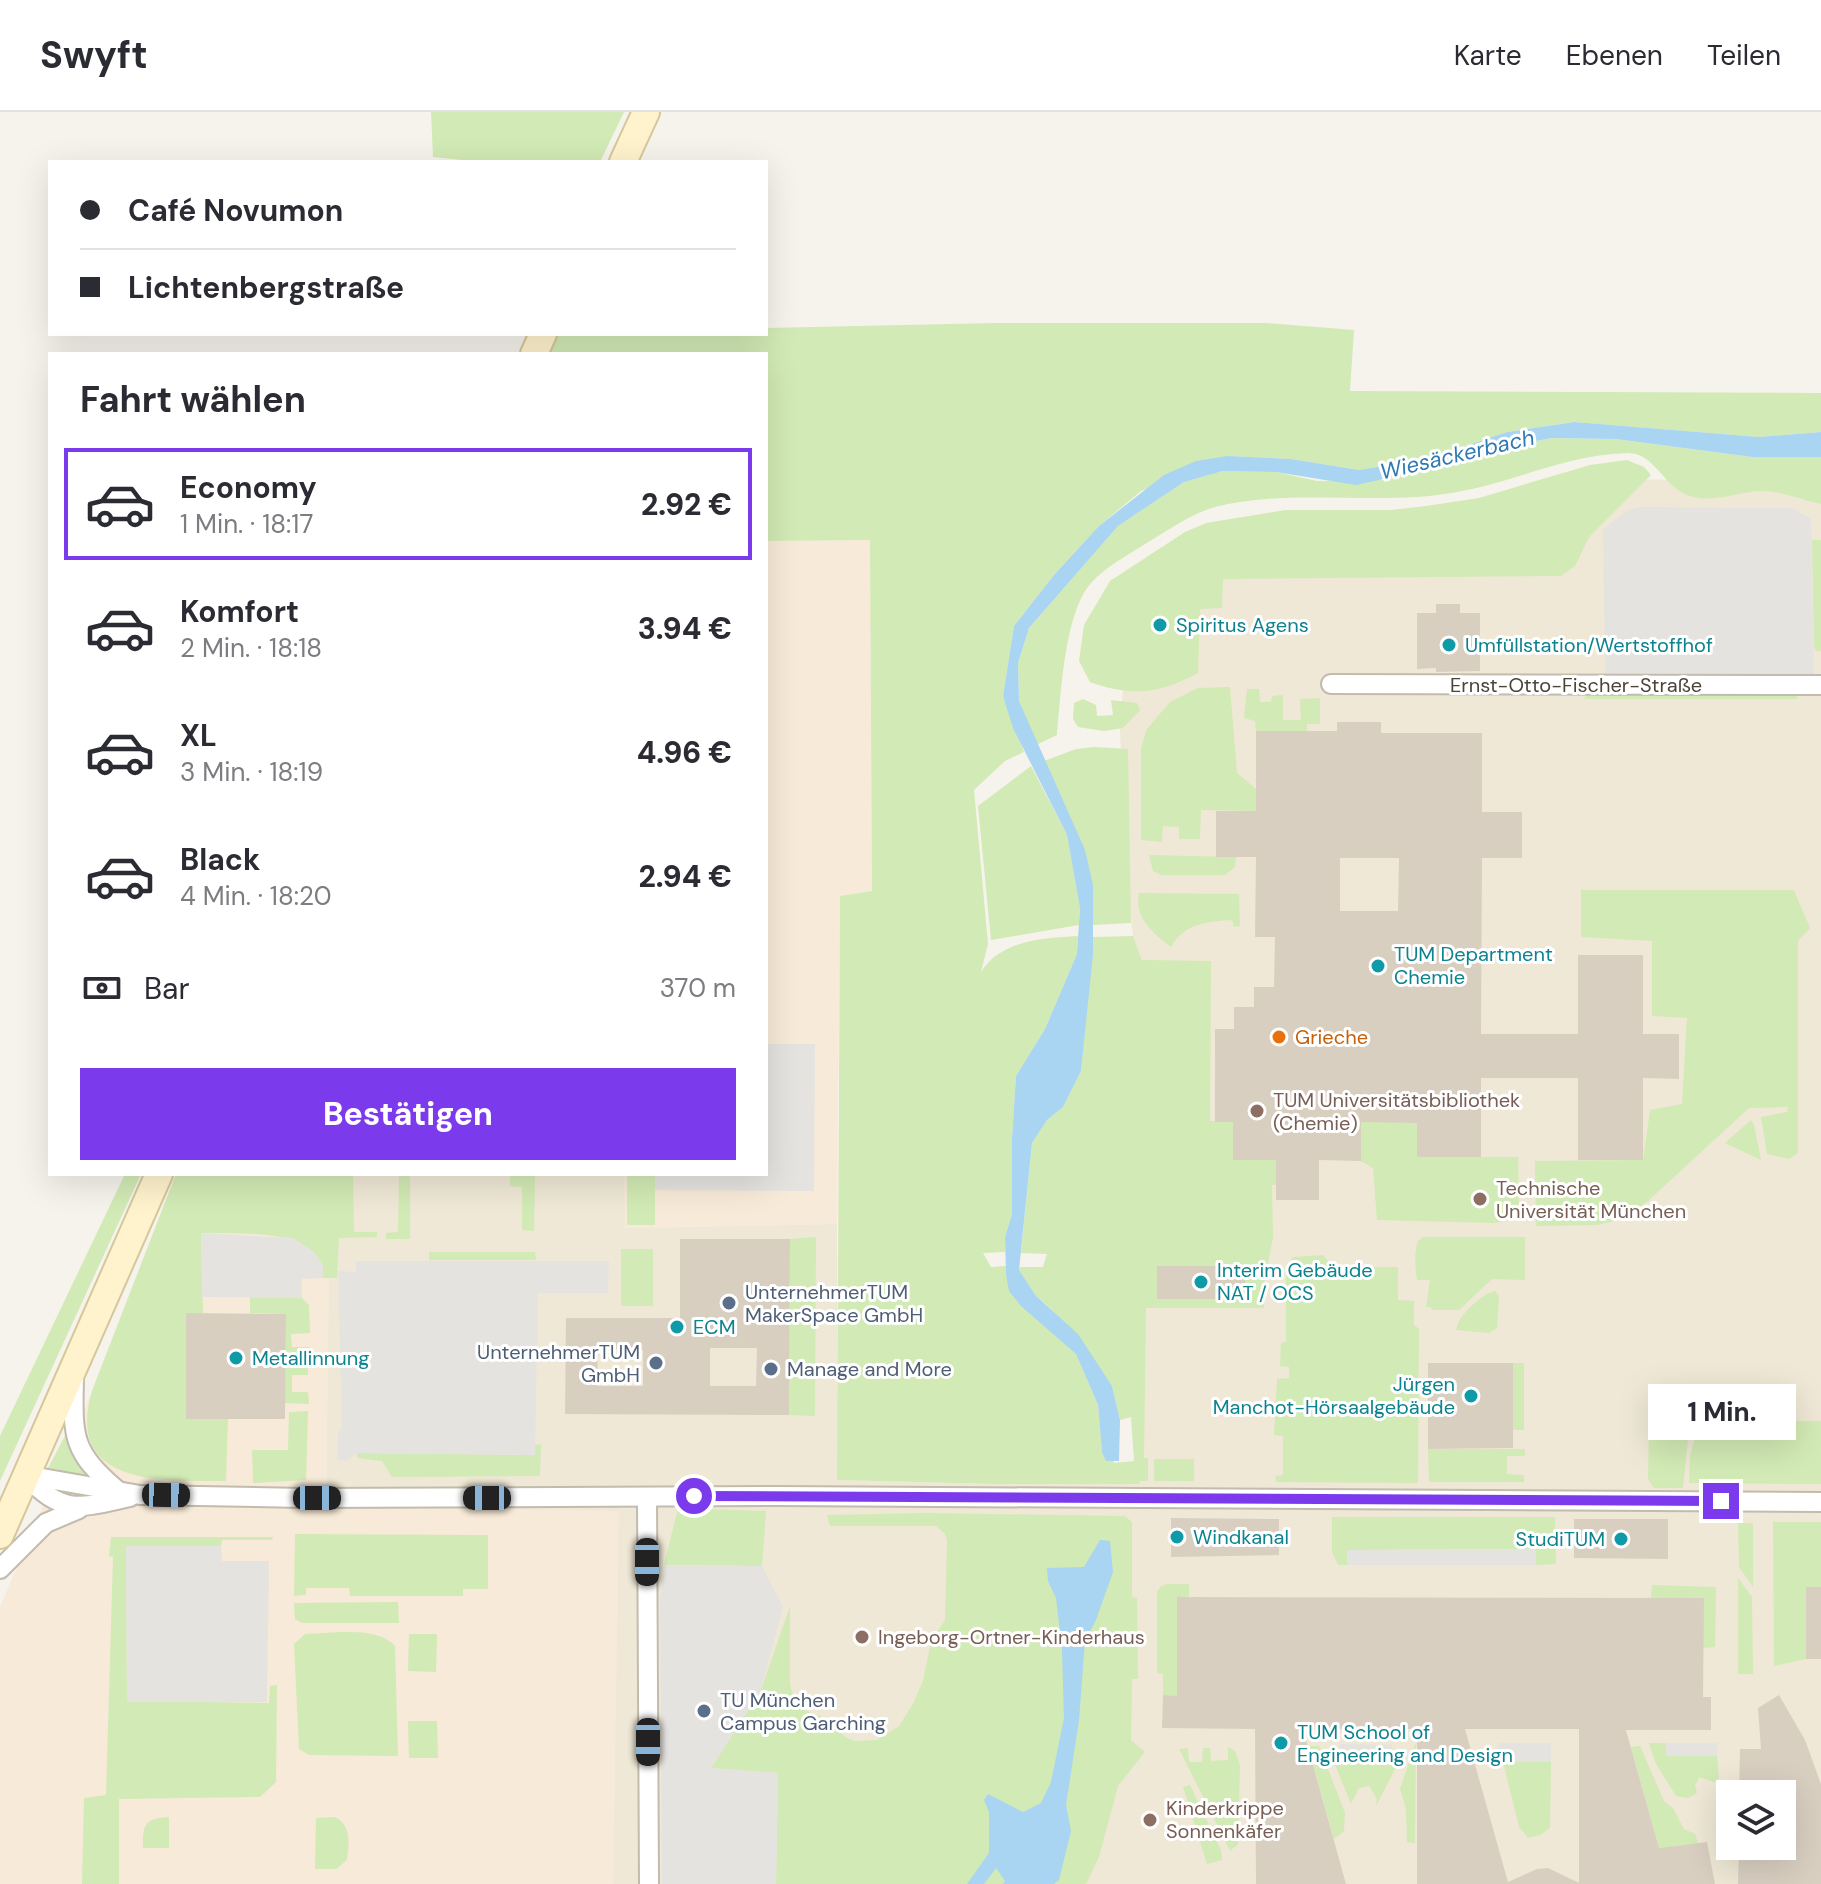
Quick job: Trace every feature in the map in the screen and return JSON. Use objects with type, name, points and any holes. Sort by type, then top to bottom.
[{"type":"main road","points":[[624,160],[646,112]]},
{"type":"main road","points":[[0,1535],[158,1176]]},
{"type":"street","name":"Ernst-Otto-Fischer-Straße","points":[[1331,684],[1821,685]]},
{"type":"street","points":[[74,1365],[74,1429],[78,1445],[92,1469],[119,1492]]},
{"type":"street","points":[[25,1475],[140,1495],[1821,1502]]},
{"type":"street","points":[[25,1475],[55,1502],[84,1508]]},
{"type":"street","points":[[0,1569],[46,1523],[84,1508],[140,1495]]},
{"type":"street","points":[[647,1497],[649,1884]]},
{"type":"shaded area","name":"Technische Universität München","points":[[1592,479],[1821,481],[1821,1884],[613,1884],[619,1511],[326,1507],[330,1176],[624,1176],[625,1228],[837,1224],[838,1480],[1133,1484],[1138,1333],[1142,960],[1133,936],[1126,868],[1120,730],[1125,659],[1213,536],[1590,509]]},
{"type":"shaded area","points":[[1642,507],[1793,508],[1811,519],[1814,675],[1605,676],[1603,529],[1628,510]]},
{"type":"shaded area","points":[[870,540],[872,891],[840,896],[837,1224],[624,1228],[624,1176],[768,1176],[768,541]]},
{"type":"shaded area","points":[[768,1044],[815,1044],[814,1191],[655,1190],[655,1176],[768,1176]]},
{"type":"shaded area","points":[[175,1176],[330,1176],[326,1507],[620,1510],[613,1884],[0,1884],[0,1607],[92,1391]]},
{"type":"shaded area","points":[[201,1233],[293,1238],[313,1251],[323,1265],[323,1278],[302,1279],[302,1298],[202,1297]]},
{"type":"shaded area","points":[[356,1261],[609,1261],[608,1293],[538,1293],[535,1455],[357,1453],[346,1461],[337,1460],[338,1434],[342,1427],[338,1271],[356,1272]]},
{"type":"shaded area","points":[[126,1546],[221,1546],[222,1561],[269,1561],[267,1702],[127,1702]]},
{"type":"shaded area","points":[[1536,1549],[1536,1565],[1347,1565],[1347,1550]]},
{"type":"shaded area","name":"TU München Campus Garching","points":[[664,1565],[762,1566],[783,1607],[761,1690],[711,1768],[778,1773],[776,1884],[662,1884],[660,1600]]},
{"type":"shaded area","points":[[1499,1743],[1551,1743],[1551,1762],[1499,1762]]},
{"type":"shaded area","points":[[1666,1743],[1718,1743],[1717,1756],[1666,1756]]},
{"type":"shaded area","points":[[1340,1744],[1392,1745],[1392,1764],[1340,1763]]},
{"type":"green space","points":[[431,112],[624,112],[601,160],[462,160],[433,157]]},
{"type":"green space","points":[[996,323],[1267,323],[1354,330],[1350,391],[1821,393],[1821,432],[1759,437],[1573,422],[1507,432],[1430,458],[1359,470],[1291,459],[1228,456],[1141,491],[1099,526],[1054,575],[1014,626],[1003,696],[1024,752],[1005,761],[974,790],[988,944],[981,972],[989,961],[1011,947],[1037,940],[1078,936],[1077,954],[1045,1029],[1016,1076],[1012,1214],[1005,1237],[1005,1252],[983,1253],[991,1267],[1006,1266],[1006,1274],[1049,1329],[1076,1354],[1098,1405],[1102,1452],[1115,1463],[1134,1461],[1131,1417],[1120,1420],[1112,1386],[1052,1310],[1036,1296],[1019,1270],[1020,1267],[1043,1267],[1047,1254],[1021,1253],[1032,1143],[1047,1120],[1063,1107],[1081,1071],[1093,937],[1133,936],[1142,960],[1211,961],[1210,1121],[1233,1122],[1234,1160],[1276,1160],[1276,1185],[1272,1185],[1273,1238],[1263,1289],[1264,1308],[1146,1308],[1144,1458],[1148,1458],[1148,1481],[1140,1481],[1139,1484],[837,1480],[840,896],[872,891],[870,540],[768,541],[768,352],[548,352],[555,336],[768,336],[768,328]]},
{"type":"green space","points":[[1552,438],[1616,439],[1752,457],[1821,457],[1821,504],[1769,491],[1707,499],[1690,496],[1673,486],[1653,464],[1628,453],[1584,458],[1478,487],[1427,496],[1275,498],[1215,507],[1170,528],[1091,583],[1082,597],[1069,634],[1057,735],[1036,745],[1019,701],[1018,663],[1029,628],[1118,526],[1184,482],[1223,471],[1276,472],[1317,481],[1386,480],[1499,448]]},
{"type":"green space","points":[[1627,460],[1644,467],[1651,475],[1589,537],[1575,566],[1561,576],[1223,579],[1222,608],[1200,609],[1198,673],[1158,689],[1119,690],[1090,682],[1079,661],[1084,625],[1110,581],[1185,532],[1206,523],[1285,510],[1391,510],[1426,506],[1479,498],[1590,465]]},
{"type":"green space","points":[[1812,540],[1821,540],[1821,651],[1816,651],[1814,646]]},
{"type":"green space","points":[[1230,687],[1237,773],[1256,789],[1256,811],[1201,810],[1200,839],[1179,839],[1179,827],[1163,826],[1162,842],[1141,840],[1141,748],[1147,729],[1170,702],[1198,688]]},
{"type":"green space","points":[[1247,689],[1259,689],[1260,702],[1271,702],[1272,696],[1283,695],[1283,720],[1301,720],[1300,699],[1320,698],[1320,724],[1307,724],[1307,731],[1256,731],[1255,721],[1244,718]]},
{"type":"green space","points":[[1589,692],[1797,692],[1797,699],[1584,699]]},
{"type":"green space","points":[[1083,699],[1096,705],[1097,716],[1113,715],[1111,700],[1137,703],[1140,710],[1123,728],[1104,731],[1078,727],[1073,719],[1074,703]]},
{"type":"green space","points":[[1076,749],[1128,749],[1131,923],[1093,925],[1093,885],[1044,761]]},
{"type":"green space","points":[[1031,766],[1067,835],[1080,907],[1079,925],[991,940],[978,806]]},
{"type":"green space","points":[[1149,855],[1236,857],[1235,867],[1225,875],[1161,875],[1153,871]]},
{"type":"green space","points":[[1581,890],[1794,890],[1810,928],[1798,941],[1798,1153],[1789,1159],[1767,1154],[1761,1117],[1787,1112],[1788,1107],[1749,1108],[1648,1201],[1623,1219],[1597,1225],[1536,1226],[1535,1161],[1643,1160],[1650,1110],[1682,1104],[1687,1018],[1652,1016],[1652,941],[1581,937]]},
{"type":"green space","points":[[1139,893],[1239,894],[1240,926],[1234,927],[1232,920],[1197,925],[1182,933],[1171,947],[1151,930],[1142,917]]},
{"type":"green space","points":[[1361,1078],[1417,1078],[1417,1157],[1518,1157],[1519,1210],[1511,1220],[1493,1223],[1377,1220],[1373,1168],[1361,1161]]},
{"type":"green space","points":[[1751,1120],[1754,1125],[1761,1160],[1725,1143]]},
{"type":"green space","points":[[124,1176],[140,1176],[0,1481],[0,1436]]},
{"type":"green space","points":[[175,1176],[353,1176],[354,1232],[377,1232],[377,1237],[339,1238],[337,1278],[323,1278],[319,1261],[309,1249],[294,1241],[256,1234],[201,1233],[203,1313],[186,1313],[186,1418],[228,1419],[226,1481],[148,1478],[124,1472],[105,1461],[92,1445],[87,1422],[92,1391]]},
{"type":"green space","points":[[399,1176],[410,1176],[410,1239],[386,1239],[386,1233],[398,1232]]},
{"type":"green space","points":[[510,1176],[535,1176],[534,1231],[522,1230],[522,1187],[510,1186]]},
{"type":"green space","points":[[627,1176],[655,1176],[655,1225],[627,1225]]},
{"type":"green space","points":[[816,1237],[815,1416],[789,1415],[790,1239]]},
{"type":"green space","points":[[1423,1237],[1525,1237],[1525,1280],[1492,1279],[1459,1310],[1432,1310],[1426,1307],[1430,1280],[1417,1280],[1416,1275],[1416,1250],[1418,1241]]},
{"type":"green space","points":[[621,1249],[653,1249],[653,1306],[621,1306]]},
{"type":"green space","points":[[429,1252],[535,1252],[536,1260],[429,1260]]},
{"type":"green space","points":[[1323,1255],[1333,1267],[1398,1267],[1398,1300],[1414,1301],[1414,1325],[1419,1329],[1418,1483],[1276,1482],[1275,1476],[1283,1475],[1283,1436],[1274,1435],[1277,1379],[1289,1378],[1289,1367],[1280,1366],[1281,1343],[1286,1342],[1286,1267],[1293,1257]]},
{"type":"green space","points":[[1495,1291],[1499,1296],[1497,1328],[1489,1333],[1456,1330],[1471,1307]]},
{"type":"green space","points":[[250,1297],[302,1298],[309,1305],[310,1333],[291,1334],[292,1347],[310,1347],[310,1354],[291,1354],[291,1367],[308,1367],[308,1375],[292,1375],[292,1392],[308,1392],[309,1404],[285,1403],[286,1314],[250,1313]]},
{"type":"green space","points":[[1513,1363],[1524,1363],[1524,1430],[1513,1430]]},
{"type":"green space","points":[[308,1411],[306,1480],[253,1483],[252,1450],[288,1450],[289,1412]]},
{"type":"green space","points":[[1655,1420],[1690,1420],[1683,1488],[1654,1488],[1648,1479],[1649,1425]]},
{"type":"green space","points":[[1821,1421],[1821,1484],[1689,1483],[1690,1456],[1699,1422]]},
{"type":"green space","points":[[67,1432],[76,1459],[91,1478],[48,1468]]},
{"type":"green space","points":[[541,1444],[540,1476],[392,1477],[382,1461],[357,1458],[357,1453],[534,1455],[535,1445]]},
{"type":"green space","points":[[1428,1449],[1525,1449],[1525,1456],[1507,1456],[1507,1474],[1524,1475],[1524,1482],[1429,1482]]},
{"type":"green space","points":[[1154,1459],[1194,1459],[1194,1481],[1154,1481]]},
{"type":"green space","points":[[678,1508],[766,1511],[762,1566],[664,1565]]},
{"type":"green space","points":[[827,1515],[1125,1516],[1132,1522],[1132,1597],[1137,1598],[1138,1679],[1132,1679],[1131,1740],[1145,1752],[1118,1786],[1099,1857],[1086,1884],[776,1884],[778,1773],[711,1768],[761,1690],[790,1606],[790,1684],[796,1707],[831,1720],[844,1736],[854,1741],[877,1740],[899,1726],[923,1681],[931,1641],[945,1620],[945,1534],[936,1526],[830,1526]]},
{"type":"green space","points":[[1332,1517],[1555,1517],[1556,1564],[1536,1565],[1536,1549],[1347,1550],[1347,1565],[1338,1565],[1332,1552]]},
{"type":"green space","points":[[1773,1522],[1821,1522],[1821,1587],[1806,1588],[1806,1659],[1774,1666]]},
{"type":"green space","points":[[1738,1523],[1753,1523],[1753,1587],[1739,1567]]},
{"type":"green space","points":[[295,1534],[488,1535],[488,1589],[463,1589],[463,1596],[350,1596],[349,1588],[306,1588],[306,1595],[294,1596]]},
{"type":"green space","points":[[111,1537],[273,1537],[272,1540],[222,1540],[221,1546],[126,1547],[127,1701],[269,1703],[270,1686],[277,1685],[276,1782],[260,1797],[119,1799],[119,1884],[82,1884],[84,1798],[106,1795]]},
{"type":"green space","points":[[1738,1578],[1752,1597],[1753,1674],[1738,1674]]},
{"type":"green space","points":[[1189,1584],[1189,1597],[1177,1597],[1177,1696],[1163,1695],[1163,1674],[1157,1673],[1157,1592],[1161,1586]]},
{"type":"green space","points":[[1652,1585],[1716,1587],[1715,1647],[1703,1648],[1703,1598],[1651,1598]]},
{"type":"green space","points":[[398,1602],[399,1623],[302,1623],[295,1619],[294,1603]]},
{"type":"green space","points":[[365,1633],[387,1639],[395,1646],[398,1756],[309,1755],[299,1749],[294,1644],[305,1634]]},
{"type":"green space","points":[[409,1634],[437,1634],[436,1672],[408,1671]]},
{"type":"green space","points":[[408,1721],[437,1721],[438,1758],[409,1758]]},
{"type":"green space","points":[[1416,1742],[1415,1843],[1407,1842],[1406,1809],[1400,1789]]},
{"type":"green space","points":[[1649,1743],[1666,1743],[1666,1756],[1717,1756],[1719,1778],[1714,1782],[1699,1777],[1695,1786],[1697,1793],[1688,1798],[1676,1796],[1656,1764]]},
{"type":"green space","points":[[1308,1746],[1319,1746],[1345,1813],[1344,1831],[1334,1839]]},
{"type":"green space","points":[[1640,1746],[1664,1801],[1673,1808],[1684,1829],[1695,1834],[1698,1843],[1659,1848],[1631,1747]]},
{"type":"green space","points":[[1228,1747],[1235,1751],[1240,1765],[1238,1844],[1230,1851],[1179,1749],[1188,1748],[1189,1762],[1202,1762],[1203,1748],[1210,1748],[1211,1761],[1228,1760]]},
{"type":"green space","points":[[1503,1762],[1551,1762],[1550,1828],[1540,1835],[1528,1838],[1519,1827]]},
{"type":"green space","points":[[1335,1765],[1397,1765],[1376,1806],[1377,1799],[1369,1786],[1359,1788],[1351,1804]]},
{"type":"green space","points":[[1190,1785],[1221,1850],[1222,1860],[1207,1864],[1183,1787]]},
{"type":"green space","points":[[169,1817],[169,1848],[143,1848],[147,1824]]},
{"type":"green space","points":[[335,1817],[347,1830],[347,1860],[336,1869],[315,1869],[316,1818]]},
{"type":"water","name":"Wiesäckerbach","points":[[1574,422],[1759,437],[1821,432],[1821,457],[1752,457],[1616,439],[1552,438],[1499,448],[1444,466],[1356,485],[1276,472],[1223,471],[1184,482],[1118,526],[1029,628],[1018,663],[1019,701],[1085,850],[1093,885],[1093,954],[1081,1071],[1063,1107],[1047,1120],[1032,1143],[1019,1270],[1036,1296],[1078,1334],[1112,1386],[1120,1420],[1119,1461],[1106,1461],[1102,1452],[1098,1405],[1076,1354],[1021,1306],[1009,1291],[1006,1274],[1005,1237],[1012,1214],[1016,1076],[1045,1029],[1077,954],[1080,908],[1067,835],[1013,728],[1003,696],[1014,626],[1054,575],[1099,526],[1164,475],[1196,461],[1228,456],[1291,459],[1359,470],[1430,458],[1507,432]]},
{"type":"water","points":[[1100,1540],[1110,1541],[1113,1572],[1085,1641],[1079,1720],[1066,1805],[1071,1831],[1059,1880],[1054,1884],[1003,1884],[1005,1881],[996,1868],[984,1884],[967,1884],[989,1853],[989,1812],[984,1800],[988,1794],[1023,1812],[1041,1803],[1051,1782],[1064,1718],[1062,1649],[1056,1598],[1048,1581],[1047,1568],[1084,1567]]},
{"type":"building","name":"Umfüllstation/Wertstoffhof","points":[[1436,604],[1460,604],[1460,613],[1480,613],[1480,671],[1417,669],[1417,613],[1436,613]]},
{"type":"building","name":"TUM Department Chemie","points":[[1337,722],[1381,722],[1381,733],[1482,733],[1482,812],[1522,812],[1522,858],[1482,858],[1481,1034],[1578,1034],[1578,955],[1643,955],[1643,1034],[1679,1034],[1679,1079],[1643,1078],[1643,1160],[1578,1160],[1578,1078],[1481,1078],[1481,1157],[1417,1157],[1417,1123],[1361,1122],[1361,1161],[1319,1160],[1319,1200],[1276,1200],[1276,1160],[1233,1160],[1233,1122],[1215,1122],[1215,1029],[1234,1029],[1234,1007],[1254,1007],[1254,987],[1274,987],[1275,937],[1255,937],[1256,857],[1216,857],[1216,811],[1256,811],[1256,731],[1337,731]],"holes":[[[1340,858],[1399,858],[1398,911],[1340,911]]]},
{"type":"building","name":"ECM","points":[[680,1239],[790,1239],[789,1415],[565,1414],[566,1318],[680,1318]],"holes":[[[710,1348],[757,1348],[756,1386],[710,1386]],[[598,1349],[643,1350],[643,1386],[597,1386]]]},
{"type":"building","name":"Interim Gebäude NAT / OCS","points":[[1157,1266],[1245,1266],[1245,1299],[1157,1299]]},
{"type":"building","name":"Metallinnung","points":[[186,1313],[286,1314],[285,1419],[186,1419]]},
{"type":"building","name":"Jürgen Manchot-Hörsaalgebäude","points":[[1428,1363],[1513,1363],[1513,1448],[1428,1449]]},
{"type":"building","name":"Windkanal","points":[[1171,1518],[1279,1519],[1279,1555],[1171,1557]]},
{"type":"building","name":"StudiTUM","points":[[1574,1519],[1668,1519],[1668,1559],[1574,1558]]},
{"type":"building","points":[[1806,1587],[1821,1587],[1821,1659],[1806,1659]]},
{"type":"building","name":"TUM School of Engineering and Design","points":[[1177,1597],[1704,1598],[1703,1697],[1711,1697],[1711,1730],[1626,1730],[1659,1848],[1707,1842],[1715,1884],[1417,1884],[1417,1729],[1303,1729],[1346,1884],[1256,1884],[1255,1729],[1162,1728],[1163,1695],[1177,1696]],"holes":[[[1465,1729],[1579,1729],[1579,1883],[1548,1868],[1537,1869],[1508,1882]]]},
{"type":"building","points":[[1779,1695],[1805,1740],[1821,1784],[1821,1884],[1738,1884],[1739,1860],[1796,1860],[1796,1780],[1739,1780],[1740,1749],[1761,1749],[1758,1708]]},
{"type":"place","name":"Spiritus Agens","points":[[1160,625]]},
{"type":"place","name":"Umfüllstation/Wertstoffhof","points":[[1449,645]]},
{"type":"place","name":"TUM Department Chemie","points":[[1378,966]]},
{"type":"place","name":"Grieche","points":[[1279,1037]]},
{"type":"place","name":"TUM Universitätsbibliothek (Chemie)","points":[[1257,1111]]},
{"type":"place","name":"Technische Universität München","points":[[1480,1199]]},
{"type":"place","name":"Interim Gebäude NAT / OCS","points":[[1201,1282]]},
{"type":"place","name":"UnternehmerTUM MakerSpace GmbH","points":[[729,1303]]},
{"type":"place","name":"ECM","points":[[677,1327]]},
{"type":"place","name":"Metallinnung","points":[[236,1358]]},
{"type":"place","name":"UnternehmerTUM GmbH","points":[[656,1363]]},
{"type":"place","name":"Manage and More","points":[[771,1369]]},
{"type":"place","name":"Jürgen Manchot-Hörsaalgebäude","points":[[1471,1396]]},
{"type":"place","name":"Windkanal","points":[[1177,1537]]},
{"type":"place","name":"StudiTUM","points":[[1621,1539]]},
{"type":"place","name":"Ingeborg-Ortner-Kinderhaus","points":[[862,1637]]},
{"type":"place","name":"TU München Campus Garching","points":[[704,1711]]},
{"type":"place","name":"TUM School of Engineering and Design","points":[[1281,1743]]},
{"type":"place","name":"Kinderkrippe Sonnenkäfer","points":[[1150,1820]]},
{"type":"route","points":[[694,1496],[1721,1501]]}]
